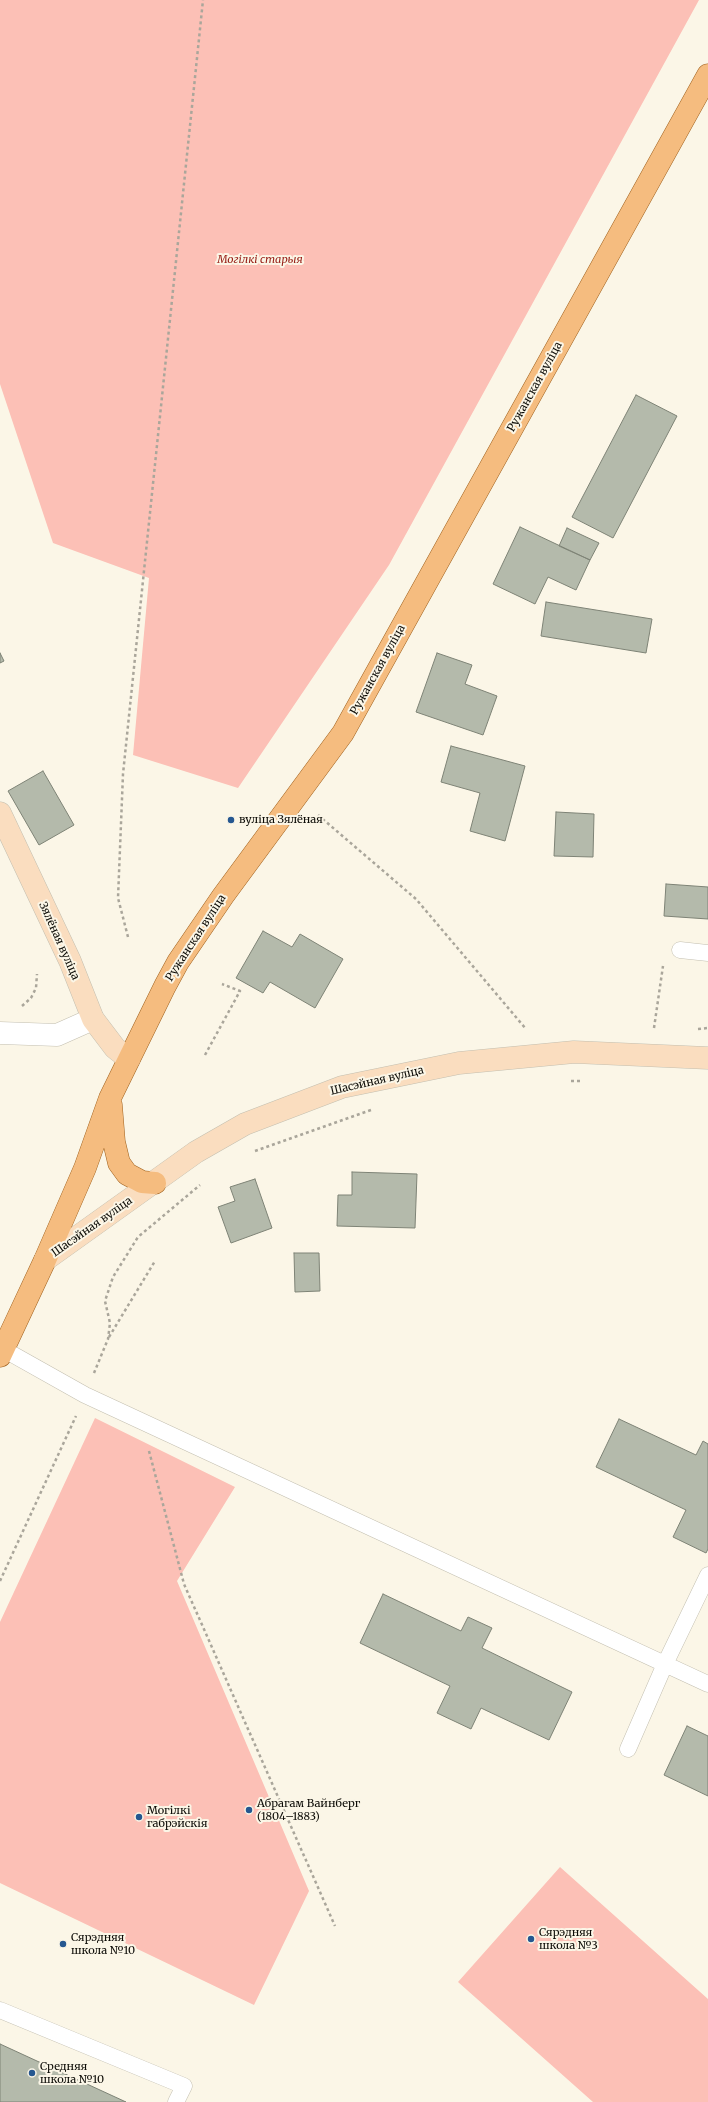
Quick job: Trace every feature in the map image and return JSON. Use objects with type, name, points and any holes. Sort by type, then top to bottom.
[{"type":"main road","name":"Ружанская вуліца","points":[[1,1353],[45,1260],[85,1168],[110,1098],[178,962],[223,896],[343,733],[708,75]]},
{"type":"main road","name":"Зялёная вуліца","points":[[0,813],[70,961],[93,1019],[115,1048],[129,1059]]},
{"type":"main road","name":"Шасэйная вуліца","points":[[45,1260],[155,1183],[196,1152],[245,1124],[342,1087],[459,1063],[574,1052],[708,1058]]},
{"type":"main road","points":[[110,1098],[114,1142],[119,1163],[127,1174],[142,1182],[155,1183]]},
{"type":"street","points":[[0,1033],[57,1035],[93,1019]]},
{"type":"lane","points":[[680,950],[708,953]]},
{"type":"lane","points":[[1,1353],[85,1395],[708,1684]]},
{"type":"lane","points":[[628,1749],[665,1664],[708,1575]]},
{"type":"lane","points":[[0,2010],[184,2086],[176,2102]]},
{"type":"path","points":[[128,938],[118,898],[123,774],[204,0]]},
{"type":"path","points":[[318,815],[416,899],[527,1030]]},
{"type":"path","points":[[654,1033],[663,963]]},
{"type":"path","points":[[19,1009],[33,993],[37,974]]},
{"type":"path","points":[[206,1055],[240,991],[222,984]]},
{"type":"path","points":[[692,1029],[708,1028]]},
{"type":"path","points":[[570,1081],[586,1082]]},
{"type":"path","points":[[249,1153],[373,1110]]},
{"type":"path","points":[[108,1339],[110,1323],[105,1301],[113,1277],[138,1236],[205,1181]]},
{"type":"path","points":[[0,1581],[85,1395],[108,1339],[155,1261]]},
{"type":"path","points":[[142,1421],[184,1584],[335,1926]]},
{"type":"green space","name":"Могілкі старыя","points":[[0,0],[699,0],[389,565],[238,788],[133,755],[149,578],[53,543],[0,384]]},
{"type":"green space","name":"Могілкі габрэйскія","points":[[95,1418],[235,1487],[177,1581],[309,1891],[254,2005],[0,1883],[0,1622]]},
{"type":"green space","points":[[560,1867],[708,1999],[708,2102],[593,2102],[458,1982]]},
{"type":"building","points":[[636,395],[677,416],[613,538],[572,517]]},
{"type":"building","points":[[520,527],[590,560],[576,590],[548,577],[535,604],[493,584]]},
{"type":"building","points":[[567,528],[599,543],[590,560],[559,546]]},
{"type":"building","points":[[546,602],[652,619],[646,653],[541,636]]},
{"type":"building","points":[[0,653],[4,661],[0,663]]},
{"type":"building","points":[[437,653],[472,665],[465,684],[497,696],[483,735],[416,712]]},
{"type":"building","points":[[451,746],[525,766],[505,841],[470,831],[480,793],[441,782]]},
{"type":"building","points":[[43,771],[74,825],[39,845],[8,791]]},
{"type":"building","points":[[556,812],[594,814],[593,857],[554,856]]},
{"type":"building","points":[[666,884],[708,887],[708,919],[664,916]]},
{"type":"building","points":[[263,931],[292,947],[300,934],[343,959],[315,1008],[270,982],[263,993],[236,978]]},
{"type":"building","points":[[352,1172],[417,1174],[415,1228],[337,1226],[338,1195],[352,1195]]},
{"type":"building","points":[[255,1179],[272,1228],[231,1243],[218,1207],[235,1201],[230,1187]]},
{"type":"building","points":[[294,1253],[319,1253],[320,1291],[295,1292]]},
{"type":"building","points":[[619,1419],[696,1455],[703,1441],[708,1444],[708,1549],[706,1553],[673,1537],[686,1510],[596,1467]]},
{"type":"building","points":[[383,1594],[461,1631],[468,1617],[492,1628],[482,1648],[572,1692],[549,1740],[481,1708],[471,1729],[437,1713],[450,1686],[360,1643]]},
{"type":"building","points":[[687,1726],[708,1736],[708,1796],[664,1775]]},
{"type":"building","name":"Средняя школа №10","points":[[0,2044],[126,2102],[0,2102]]},
{"type":"place","name":"вуліца Зялёная","points":[[231,820]]},
{"type":"place","name":"Абрагам Вайнберг (1804–1883)","points":[[249,1810]]},
{"type":"place","name":"Могілкі габрэйскія","points":[[139,1817]]},
{"type":"place","name":"Сярэдняя школа №3","points":[[531,1939]]},
{"type":"place","name":"Сярэдняя школа №10","points":[[63,1944]]},
{"type":"place","name":"Средняя школа №10","points":[[32,2073]]}]
